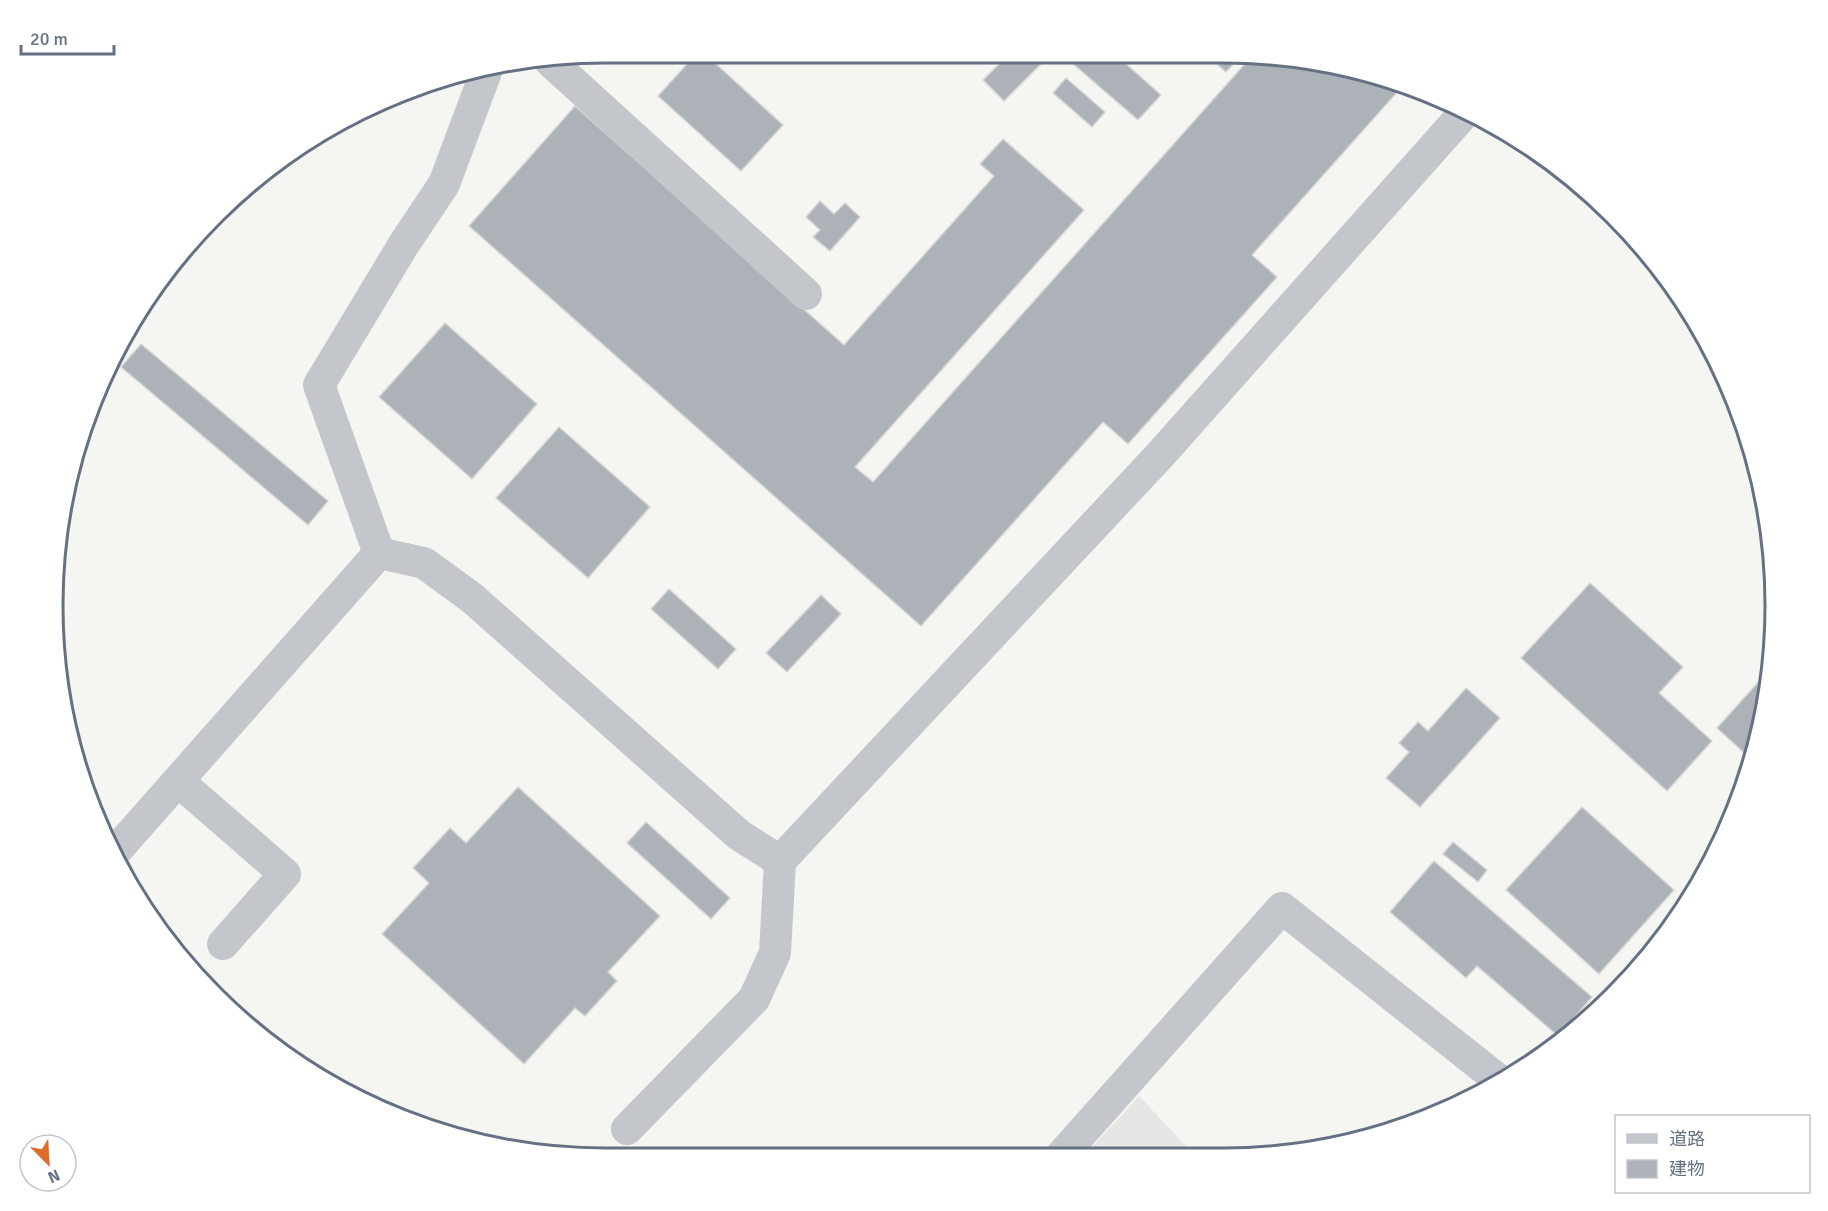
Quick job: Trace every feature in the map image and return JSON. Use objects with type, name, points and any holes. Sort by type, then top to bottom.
[{"type":"lane","points":[[555,66],[806,294]]},
{"type":"lane","points":[[380,553],[319,385],[404,244],[444,183],[484,77]]},
{"type":"lane","points":[[627,1130],[754,999],[776,953],[780,861],[1161,454],[1460,118]]},
{"type":"lane","points":[[120,847],[380,553]]},
{"type":"lane","points":[[380,553],[424,562],[472,598],[738,835],[780,861]]},
{"type":"lane","points":[[178,781],[285,874],[223,944]]},
{"type":"lane","points":[[1068,1148],[1282,909],[1493,1076]]},
{"type":"shaded area","points":[[1139,1096],[1188,1148],[1091,1148]]},
{"type":"building","points":[[688,63],[715,63],[783,125],[741,171],[658,96]]},
{"type":"building","points":[[1000,63],[1042,63],[1004,101],[983,80]]},
{"type":"building","points":[[1072,63],[1125,63],[1161,95],[1138,120]]},
{"type":"building","points":[[1216,63],[1234,63],[1226,72]]},
{"type":"building","points":[[1245,64],[1328,73],[1397,92],[1252,255],[1277,277],[1128,444],[1103,422],[921,626],[469,226],[575,106],[844,345],[994,176],[980,164],[1003,139],[1084,210],[855,467],[873,482]]},
{"type":"building","points":[[1066,78],[1105,112],[1092,127],[1053,93]]},
{"type":"building","points":[[820,201],[834,214],[845,203],[860,217],[830,251],[813,237],[820,230],[806,217]]},
{"type":"building","points":[[445,323],[537,404],[472,479],[379,397]]},
{"type":"building","points":[[141,344],[328,501],[308,525],[121,367]]},
{"type":"building","points":[[559,427],[650,507],[588,578],[496,498]]},
{"type":"building","points":[[1590,583],[1683,667],[1659,693],[1712,741],[1667,791],[1521,658]]},
{"type":"building","points":[[669,589],[736,649],[718,669],[651,609]]},
{"type":"building","points":[[821,595],[841,614],[787,672],[766,653]]},
{"type":"building","points":[[1759,681],[1745,753],[1717,728]]},
{"type":"building","points":[[1466,688],[1500,718],[1420,807],[1386,778],[1409,752],[1399,743],[1418,722],[1428,731]]},
{"type":"building","points":[[518,787],[660,916],[608,972],[617,981],[585,1016],[575,1008],[524,1064],[382,934],[429,883],[413,868],[450,828],[466,843]]},
{"type":"building","points":[[1582,807],[1674,890],[1599,974],[1506,890]]},
{"type":"building","points":[[646,822],[730,898],[711,919],[627,843]]},
{"type":"building","points":[[1453,842],[1487,870],[1478,882],[1443,854]]},
{"type":"building","points":[[1434,861],[1592,997],[1572,1019],[1556,1034],[1477,966],[1466,978],[1390,912]]}]
